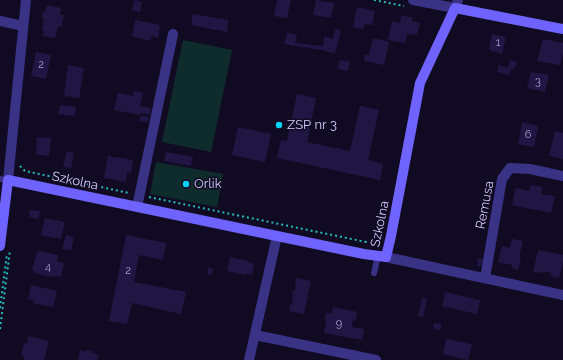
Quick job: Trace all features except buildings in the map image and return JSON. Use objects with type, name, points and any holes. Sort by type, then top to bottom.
[{"type":"street","points":[[4,246],[4,180],[26,0]]},
{"type":"street","points":[[413,0],[456,4],[563,29]]},
{"type":"street","name":"Szkolna","points":[[4,180],[382,257],[391,236],[420,83],[456,4]]},
{"type":"street","points":[[0,21],[23,26]]},
{"type":"street","points":[[137,207],[173,34]]},
{"type":"street","name":"Remusa","points":[[485,278],[502,179],[510,168],[530,169],[563,176]]},
{"type":"street","points":[[250,360],[277,236]]},
{"type":"street","points":[[382,257],[563,295]]},
{"type":"street","points":[[255,335],[376,360]]},
{"type":"lane","points":[[374,273],[382,257]]},
{"type":"path","points":[[0,308],[4,246]]},
{"type":"green space","points":[[183,40],[232,50],[211,152],[162,142]]},
{"type":"green space","name":"Orlik","points":[[156,162],[223,174],[217,207],[150,194]]},
{"type":"place","name":"ZSP nr 3","points":[[279,125]]},
{"type":"place","name":"Orlik","points":[[186,184]]}]
